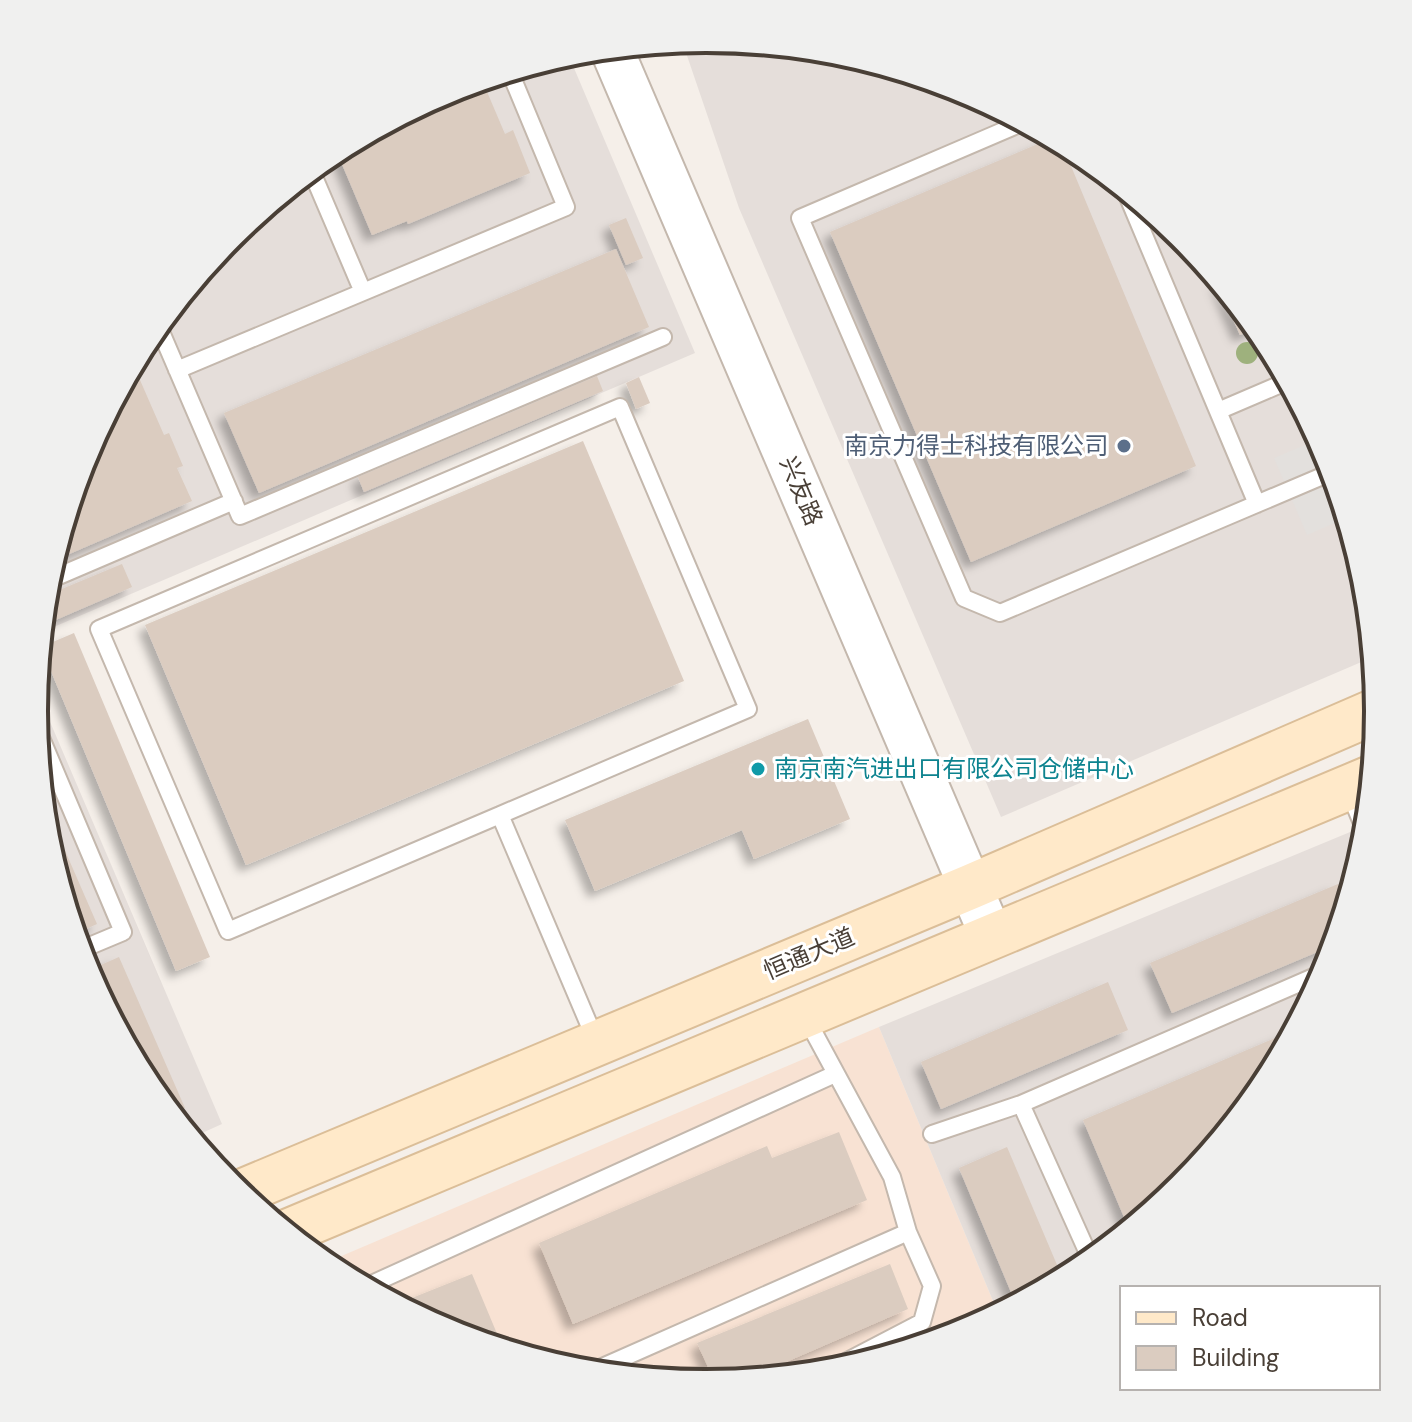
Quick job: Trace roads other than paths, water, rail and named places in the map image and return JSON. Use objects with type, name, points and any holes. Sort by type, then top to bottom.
[{"type":"main road","name":"恒通大道","points":[[253,1187],[970,887],[1364,716]]},
{"type":"main road","points":[[298,1227],[803,1013],[1359,783]]},
{"type":"street","name":"兴友路","points":[[616,60],[991,935]]},
{"type":"lane","points":[[177,370],[566,207],[514,82]]},
{"type":"lane","points":[[1010,128],[800,218],[964,598],[1000,613],[1321,477]]},
{"type":"lane","points":[[316,181],[363,292]]},
{"type":"lane","points":[[1134,211],[1257,504]]},
{"type":"lane","points":[[164,338],[240,516],[663,337]]},
{"type":"lane","points":[[1218,411],[1278,385]]},
{"type":"lane","points":[[620,407],[748,709],[500,815],[228,931],[99,629],[620,407]]},
{"type":"lane","points":[[63,574],[234,501]]},
{"type":"lane","points":[[49,758],[123,932],[91,945]]},
{"type":"lane","points":[[500,815],[596,1043]]},
{"type":"lane","points":[[932,1134],[1021,1104],[1306,980]]},
{"type":"lane","points":[[803,1013],[833,1075],[892,1177],[908,1232],[932,1286],[922,1322],[873,1348]]},
{"type":"lane","points":[[378,1281],[833,1075]]},
{"type":"lane","points":[[1021,1104],[1086,1248]]},
{"type":"lane","points":[[629,1364],[908,1232]]},
{"type":"place","name":"南京力得士科技有限公司","points":[[1124,446]]},
{"type":"place","name":"南京南汽进出口有限公司仓储中心","points":[[758,769]]}]
